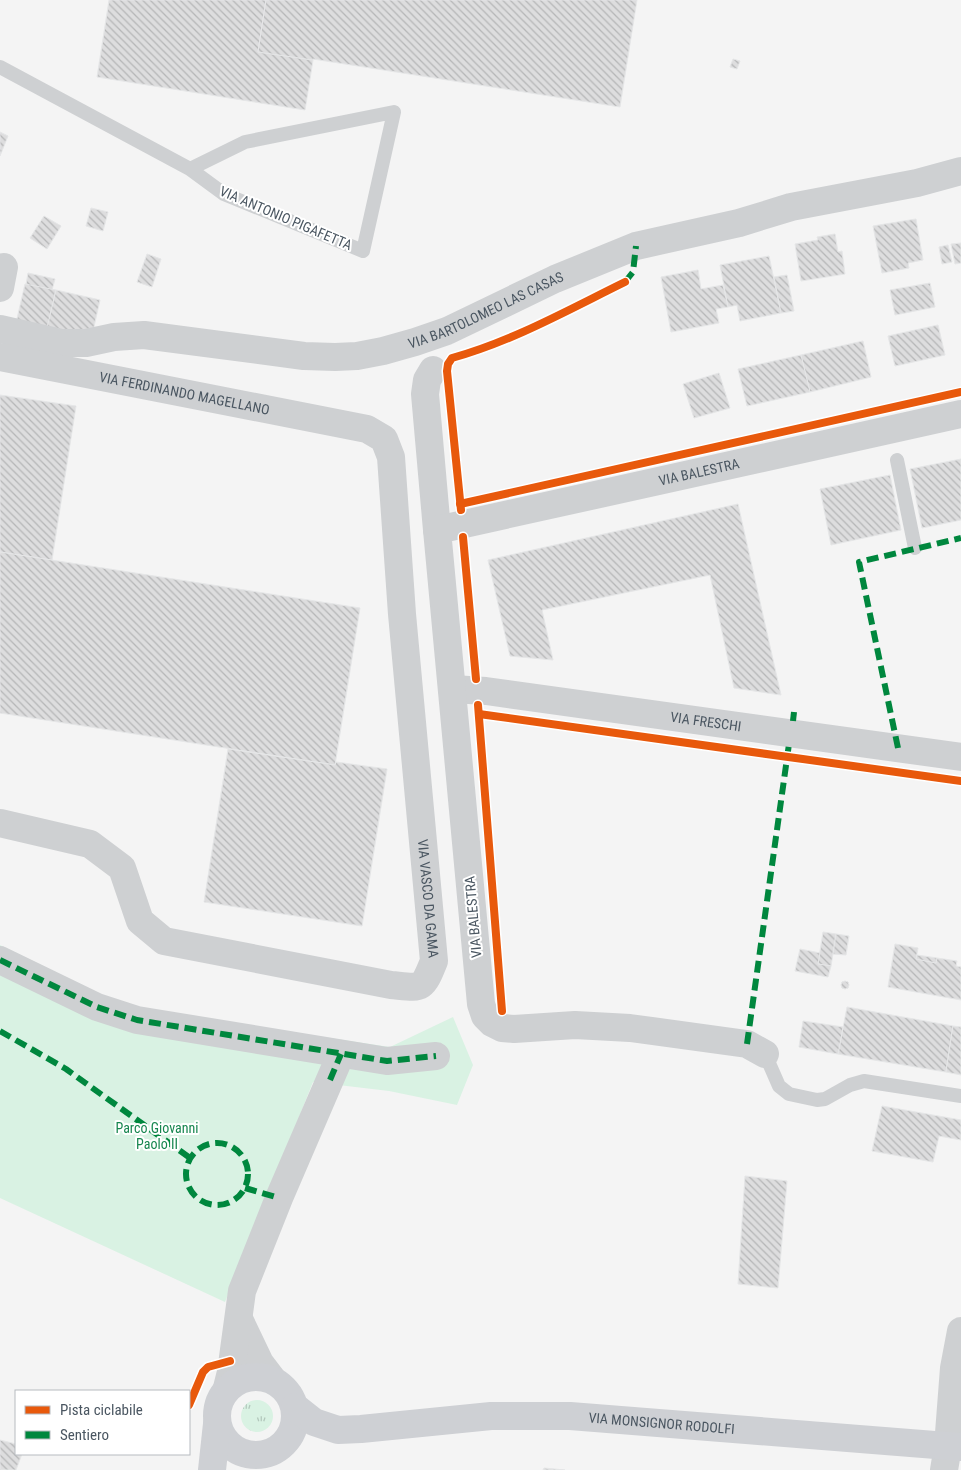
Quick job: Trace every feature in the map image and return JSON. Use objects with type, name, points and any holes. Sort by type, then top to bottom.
[{"type":"street","name":"VIA BARTOLOMEO LAS CASAS","points":[[0,329],[61,343],[86,343],[114,337],[144,335],[304,356],[357,356],[384,351],[447,330],[555,279],[636,246],[739,223],[791,207],[916,183],[961,171]]},
{"type":"street","name":"VIA FERDINANDO MAGELLANO","points":[[0,357],[367,429]]},
{"type":"street","name":"VIA BALESTRA","points":[[433,370],[427,380],[425,394],[481,1004],[485,1016],[492,1023],[502,1028],[574,1025],[630,1028],[747,1044],[765,1054]]},
{"type":"street","name":"VIA BALESTRA","points":[[437,530],[961,414]]},
{"type":"street","name":"VIA VASCO DA GAMA","points":[[0,823],[90,844],[122,868],[140,921],[164,942],[391,985],[415,987],[425,982],[434,961],[402,614],[390,457],[384,439],[367,429]]},
{"type":"street","name":"VIA FRESCHI","points":[[452,689],[486,691],[961,757]]},
{"type":"street","points":[[0,960],[97,1007],[137,1020],[387,1061],[436,1056]]},
{"type":"street","points":[[212,1470],[217,1424],[216,1411],[220,1399],[227,1388],[231,1372],[242,1291],[279,1198],[341,1054]]},
{"type":"street","points":[[238,1318],[260,1363],[273,1380]]},
{"type":"street","points":[[951,1454],[954,1368],[961,1331]]},
{"type":"street","points":[[227,1388],[249,1376],[261,1376],[273,1380]]},
{"type":"street","name":"VIA MONSIGNOR RODOLFI","points":[[273,1380],[283,1387],[295,1407],[314,1422],[338,1430],[491,1416],[570,1416],[951,1454]]},
{"type":"street","points":[[286,1441],[292,1431],[295,1407]]},
{"type":"street","points":[[217,1424],[225,1441],[232,1447],[250,1455],[259,1455]]},
{"type":"street","name":"VIA MONSIGNOR RODOLFI","points":[[231,1470],[240,1463],[269,1453],[286,1441],[322,1438],[361,1429]]},
{"type":"lane","name":"VIA ANTONIO PIGAFETTA","points":[[0,67],[190,169],[224,194],[363,251],[394,112],[245,142],[190,169]]},
{"type":"lane","points":[[897,460],[916,548]]},
{"type":"lane","points":[[765,1054],[779,1086],[789,1094],[817,1100],[825,1099],[850,1085],[864,1082],[961,1096]]},
{"type":"green space","name":"Parco Giovanni Paolo II","points":[[0,945],[129,1008],[390,1047],[453,1017],[473,1065],[457,1105],[389,1091],[313,1082],[225,1302],[0,1198]]},
{"type":"green space","points":[[257,1400],[268,1405],[273,1416],[268,1427],[257,1432],[246,1427],[241,1416],[246,1405]]},
{"type":"building","points":[[109,0],[266,0],[258,52],[313,60],[305,110],[97,77]]},
{"type":"building","points":[[266,0],[637,0],[620,107],[258,52]]},
{"type":"building","points":[[733,59],[740,61],[737,69],[730,67]]},
{"type":"building","points":[[0,132],[8,136],[0,156]]},
{"type":"building","points":[[91,208],[108,212],[103,231],[86,226]]},
{"type":"building","points":[[44,216],[61,226],[47,249],[30,238]]},
{"type":"building","points":[[916,219],[923,260],[908,263],[909,268],[882,273],[873,226]]},
{"type":"building","points":[[835,234],[838,252],[842,251],[845,274],[801,281],[795,244],[818,240],[817,237]]},
{"type":"building","points":[[961,243],[961,263],[955,264],[951,244]]},
{"type":"building","points":[[948,245],[952,262],[942,264],[939,247]]},
{"type":"building","points":[[147,254],[161,259],[152,287],[137,282]]},
{"type":"building","points":[[769,256],[781,313],[740,321],[737,305],[728,307],[720,265]]},
{"type":"building","points":[[698,270],[701,289],[723,285],[728,307],[716,309],[719,323],[671,332],[661,277]]},
{"type":"building","points":[[28,273],[55,279],[52,290],[26,285]]},
{"type":"building","points":[[787,275],[794,311],[781,313],[774,277]]},
{"type":"building","points":[[930,283],[935,307],[895,315],[890,290]]},
{"type":"building","points":[[25,284],[56,290],[47,330],[16,323]]},
{"type":"building","points":[[56,290],[100,300],[91,340],[46,332]]},
{"type":"building","points":[[938,325],[945,355],[895,366],[888,336]]},
{"type":"building","points":[[863,341],[871,377],[810,392],[801,355]]},
{"type":"building","points":[[801,355],[810,392],[747,406],[738,369]]},
{"type":"building","points":[[719,373],[730,408],[694,418],[683,384]]},
{"type":"building","points":[[0,395],[76,406],[52,560],[0,552]]},
{"type":"building","points":[[961,459],[961,520],[922,528],[910,469]]},
{"type":"building","points":[[890,475],[901,530],[831,545],[820,489]]},
{"type":"building","points":[[738,504],[781,695],[734,688],[710,575],[542,610],[553,660],[510,656],[488,560]]},
{"type":"building","points":[[0,552],[360,608],[335,765],[0,713]]},
{"type":"building","points":[[228,749],[335,765],[336,762],[387,769],[362,926],[204,902]]},
{"type":"building","points":[[823,932],[836,934],[831,966],[818,964]]},
{"type":"building","points":[[836,934],[849,936],[846,955],[833,954]]},
{"type":"building","points":[[895,944],[918,948],[916,959],[936,963],[937,958],[957,961],[956,966],[961,967],[961,1000],[888,987]]},
{"type":"building","points":[[800,949],[820,953],[818,964],[831,966],[828,977],[795,971]]},
{"type":"building","points":[[917,955],[937,958],[936,963],[916,959]]},
{"type":"building","points":[[845,981],[849,985],[845,989],[841,985]]},
{"type":"building","points":[[847,1007],[953,1026],[946,1072],[838,1054]]},
{"type":"building","points":[[803,1021],[843,1027],[838,1054],[799,1047]]},
{"type":"building","points":[[953,1026],[961,1027],[961,1075],[946,1072]]},
{"type":"building","points":[[882,1106],[961,1120],[961,1140],[939,1136],[933,1162],[872,1151]]},
{"type":"building","points":[[745,1176],[787,1181],[778,1288],[738,1284]]},
{"type":"building","points":[[0,1440],[15,1444],[15,1455],[22,1455],[16,1470],[0,1470]]},
{"type":"building","points":[[544,1468],[565,1470],[543,1470]]},
{"type":"marked path","points":[[625,282],[633,272],[636,246]]},
{"type":"marked path","points":[[898,748],[859,562],[961,538]]},
{"type":"marked path","points":[[793,721],[794,712]]},
{"type":"marked path","points":[[747,1044],[789,744]]},
{"type":"marked path","points":[[0,960],[97,1007],[137,1020],[387,1061],[436,1056]]},
{"type":"marked path","points":[[0,1031],[66,1069],[190,1158]]},
{"type":"marked path","points":[[330,1080],[341,1054]]},
{"type":"marked path","points":[[211,1143],[223,1143],[239,1152],[246,1162],[248,1174],[246,1186],[239,1196],[223,1205],[211,1205],[200,1200],[191,1191],[186,1180],[186,1168],[191,1157],[200,1148],[211,1143]]},
{"type":"marked path","points":[[245,1188],[279,1198]]},
{"type":"cycle path","points":[[461,510],[447,371],[448,364],[452,358],[519,334],[625,282]]},
{"type":"cycle path","points":[[460,504],[961,392]]},
{"type":"cycle path","points":[[463,537],[476,679]]},
{"type":"cycle path","points":[[478,705],[502,1011]]},
{"type":"cycle path","points":[[479,714],[961,781]]},
{"type":"cycle path","points":[[190,1403],[203,1372],[208,1367],[230,1361]]}]
